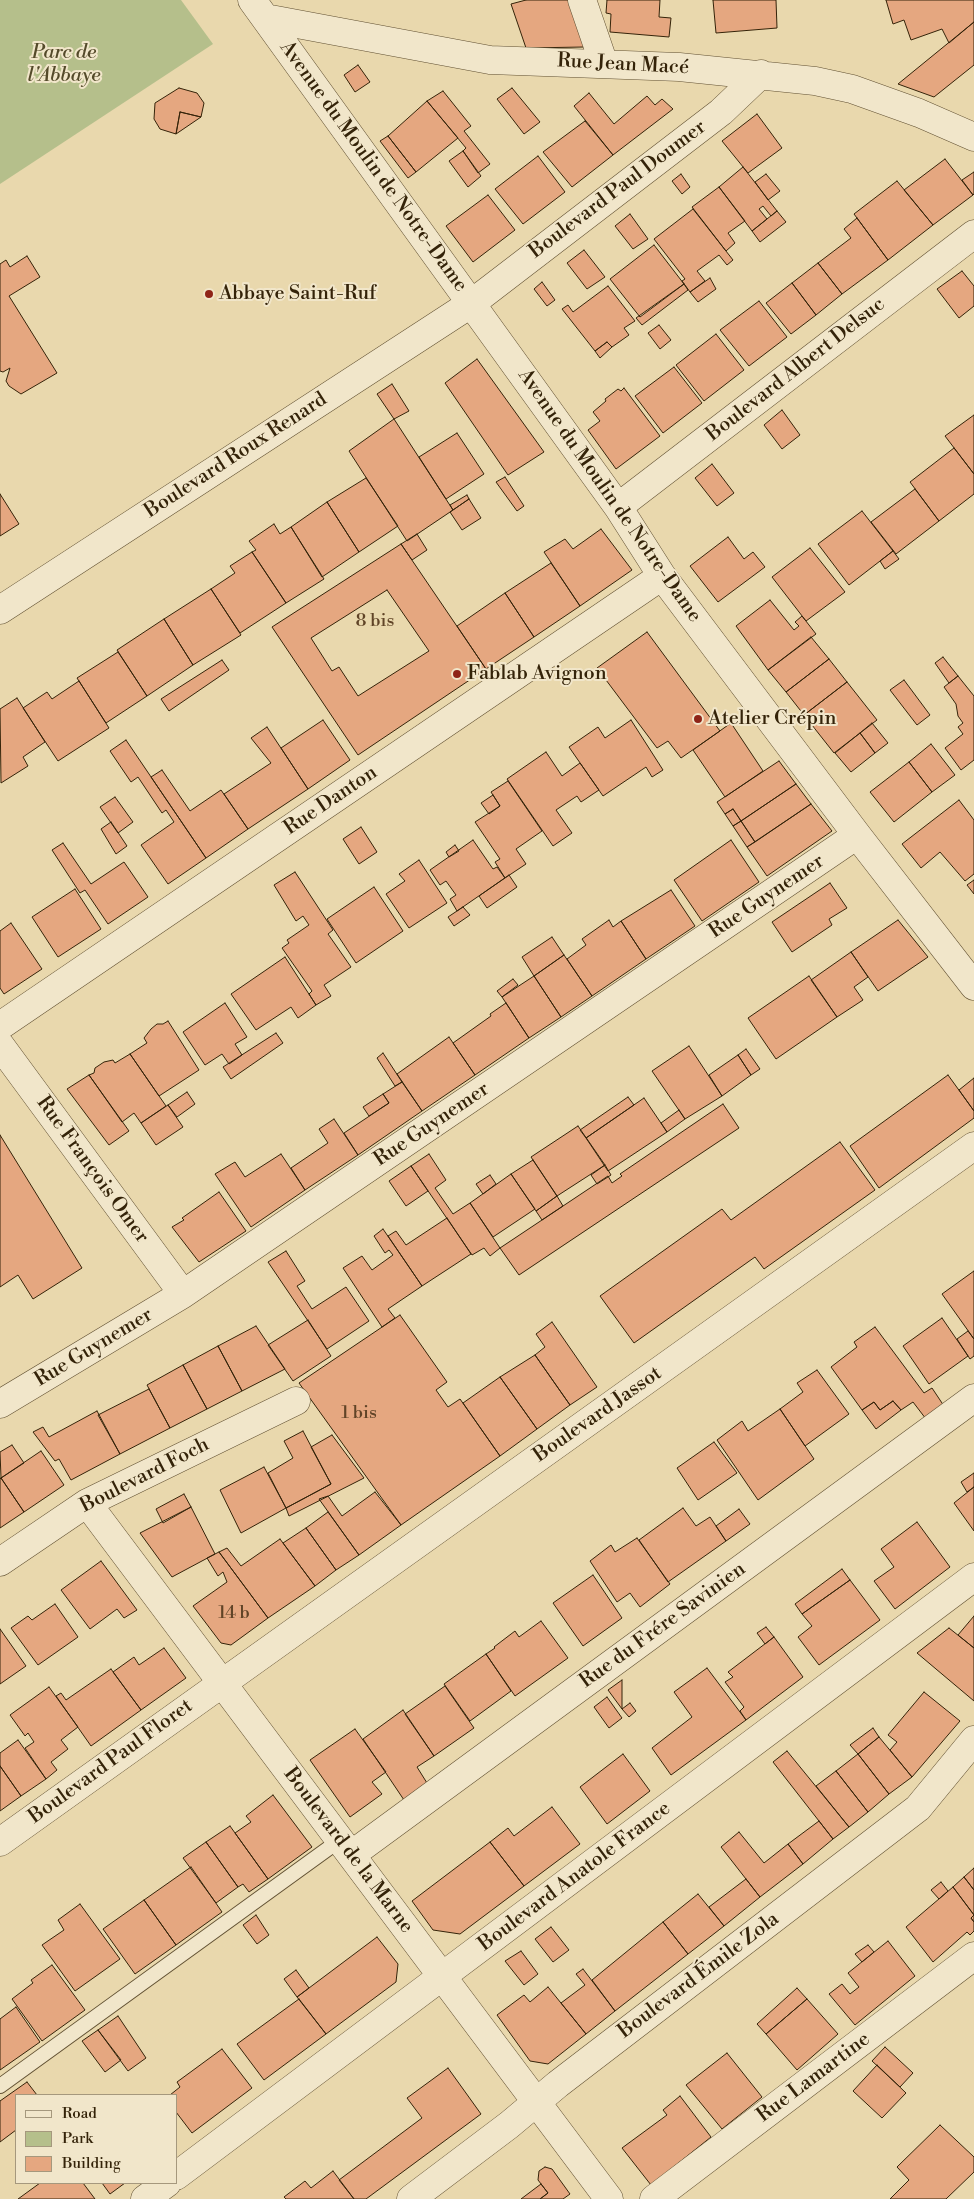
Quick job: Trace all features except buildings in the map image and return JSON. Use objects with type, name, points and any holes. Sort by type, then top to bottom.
[{"type":"street","points":[[582,0],[604,64]]},
{"type":"street","name":"Rue Jean Macé","points":[[258,9],[490,60],[604,64],[760,74],[814,80],[852,89],[919,113],[974,137]]},
{"type":"street","name":"Avenue du Moulin de Notre-Dame","points":[[258,9],[618,507],[662,576],[857,835],[974,986]]},
{"type":"street","name":"Boulevard Paul Doumer","points":[[472,303],[721,112],[760,74]]},
{"type":"street","name":"Boulevard Albert Delsuc","points":[[618,507],[974,234]]},
{"type":"street","name":"Boulevard Roux Renard","points":[[0,610],[472,303]]},
{"type":"street","name":"Rue Danton","points":[[0,1026],[662,576]]},
{"type":"street","name":"Rue Guynemer","points":[[0,1404],[183,1294],[857,835]]},
{"type":"street","name":"Rue François Omer","points":[[0,1045],[183,1294]]},
{"type":"street","name":"Boulevard Jassot","points":[[222,1683],[974,1146]]},
{"type":"street","name":"Rue du Frére Savinien","points":[[346,1848],[974,1398]]},
{"type":"street","name":"Boulevard Foch","points":[[0,1562],[87,1503],[296,1401]]},
{"type":"street","name":"Boulevard de la Marne","points":[[87,1503],[609,2199]]},
{"type":"street","name":"Boulevard Anatole France","points":[[178,2175],[974,1577]]},
{"type":"street","name":"Boulevard Paul Floret","points":[[0,1842],[222,1683]]},
{"type":"street","name":"Boulevard Émile Zola","points":[[411,2199],[918,1808],[974,1740]]},
{"type":"street","name":"Rue Lamartine","points":[[654,2199],[974,1956]]},
{"type":"street","points":[[145,2199],[166,2184]]},
{"type":"lane","points":[[0,2086],[346,1848]]},
{"type":"green space","name":"Parc de l'Abbaye","points":[[0,0],[181,0],[213,44],[0,184]]},
{"type":"place","name":"Abbaye Saint-Ruf","points":[[209,294]]},
{"type":"place","name":"Fablab Avignon","points":[[457,674]]},
{"type":"place","name":"Atelier Crépin","points":[[698,719]]}]
